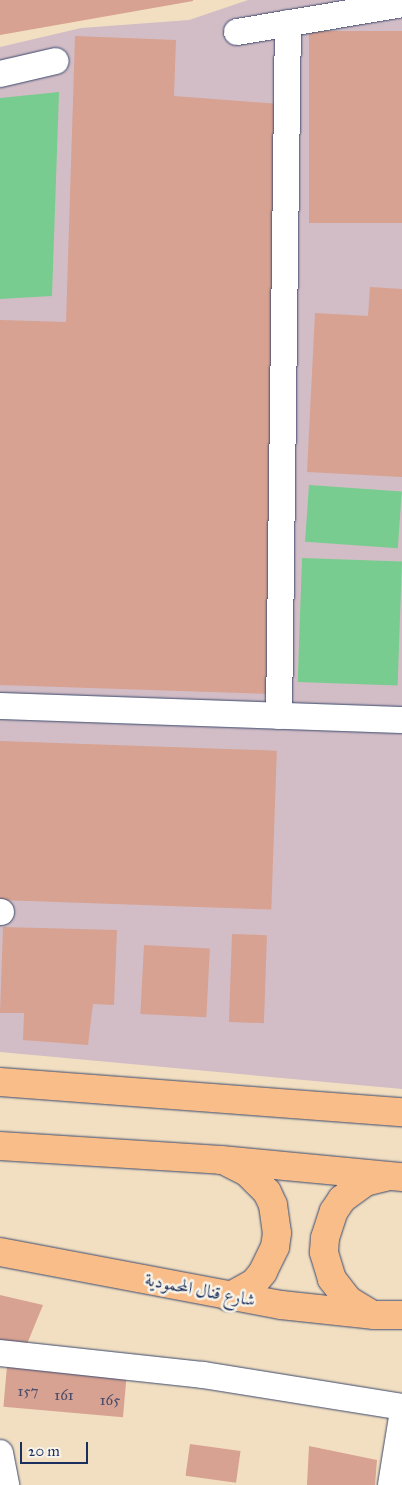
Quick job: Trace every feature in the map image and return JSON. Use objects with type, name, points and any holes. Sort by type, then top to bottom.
[{"type":"main road","points":[[0,1082],[402,1112]]},
{"type":"main road","points":[[0,1146],[221,1160],[397,1176]]},
{"type":"main road","points":[[221,1160],[247,1172],[267,1192],[273,1205],[277,1233],[276,1247],[263,1272],[254,1283],[229,1297]]},
{"type":"main road","points":[[374,1315],[349,1301],[332,1279],[324,1252],[325,1238],[334,1211],[352,1190],[364,1182],[397,1176]]},
{"type":"main road","name":"شارع قنال المحمودية","points":[[0,1252],[229,1297],[281,1305],[374,1315],[402,1315]]},
{"type":"street","points":[[237,32],[402,4]]},
{"type":"street","points":[[279,716],[288,23]]},
{"type":"street","points":[[0,74],[56,61]]},
{"type":"street","points":[[0,706],[402,720]]},
{"type":"street","points":[[0,1353],[203,1375],[402,1407]]},
{"type":"street","points":[[395,1480],[402,1417]]},
{"type":"street","points":[[0,1453],[6,1485]]},
{"type":"shaded area","points":[[248,0],[402,0],[402,1089],[0,1052],[0,47],[81,28],[189,20]]},
{"type":"green space","points":[[59,92],[52,296],[0,299],[0,98]]},
{"type":"green space","points":[[309,485],[402,491],[398,548],[305,542]]},
{"type":"green space","points":[[302,558],[402,561],[398,685],[298,682]]},
{"type":"building","points":[[0,0],[193,0],[193,1],[0,35]]},
{"type":"building","points":[[309,31],[402,31],[402,223],[309,223]]},
{"type":"building","points":[[75,36],[176,40],[174,96],[280,104],[270,694],[0,685],[0,320],[66,322]]},
{"type":"building","points":[[370,287],[402,289],[402,477],[307,472],[315,313],[368,316]]},
{"type":"building","points":[[0,741],[277,751],[271,910],[0,900]]},
{"type":"building","points":[[3,927],[117,930],[114,1005],[93,1004],[88,1045],[23,1040],[24,1013],[0,1013]]},
{"type":"building","points":[[232,934],[267,935],[264,1023],[229,1022]]},
{"type":"building","points":[[144,945],[210,948],[206,1017],[140,1014]]},
{"type":"building","points":[[0,1295],[43,1305],[27,1344],[0,1344]]},
{"type":"building","points":[[7,1366],[127,1376],[123,1417],[3,1407]]},
{"type":"building","points":[[190,1444],[241,1451],[236,1483],[186,1476]]},
{"type":"building","points":[[309,1446],[377,1460],[375,1485],[307,1485]]}]
